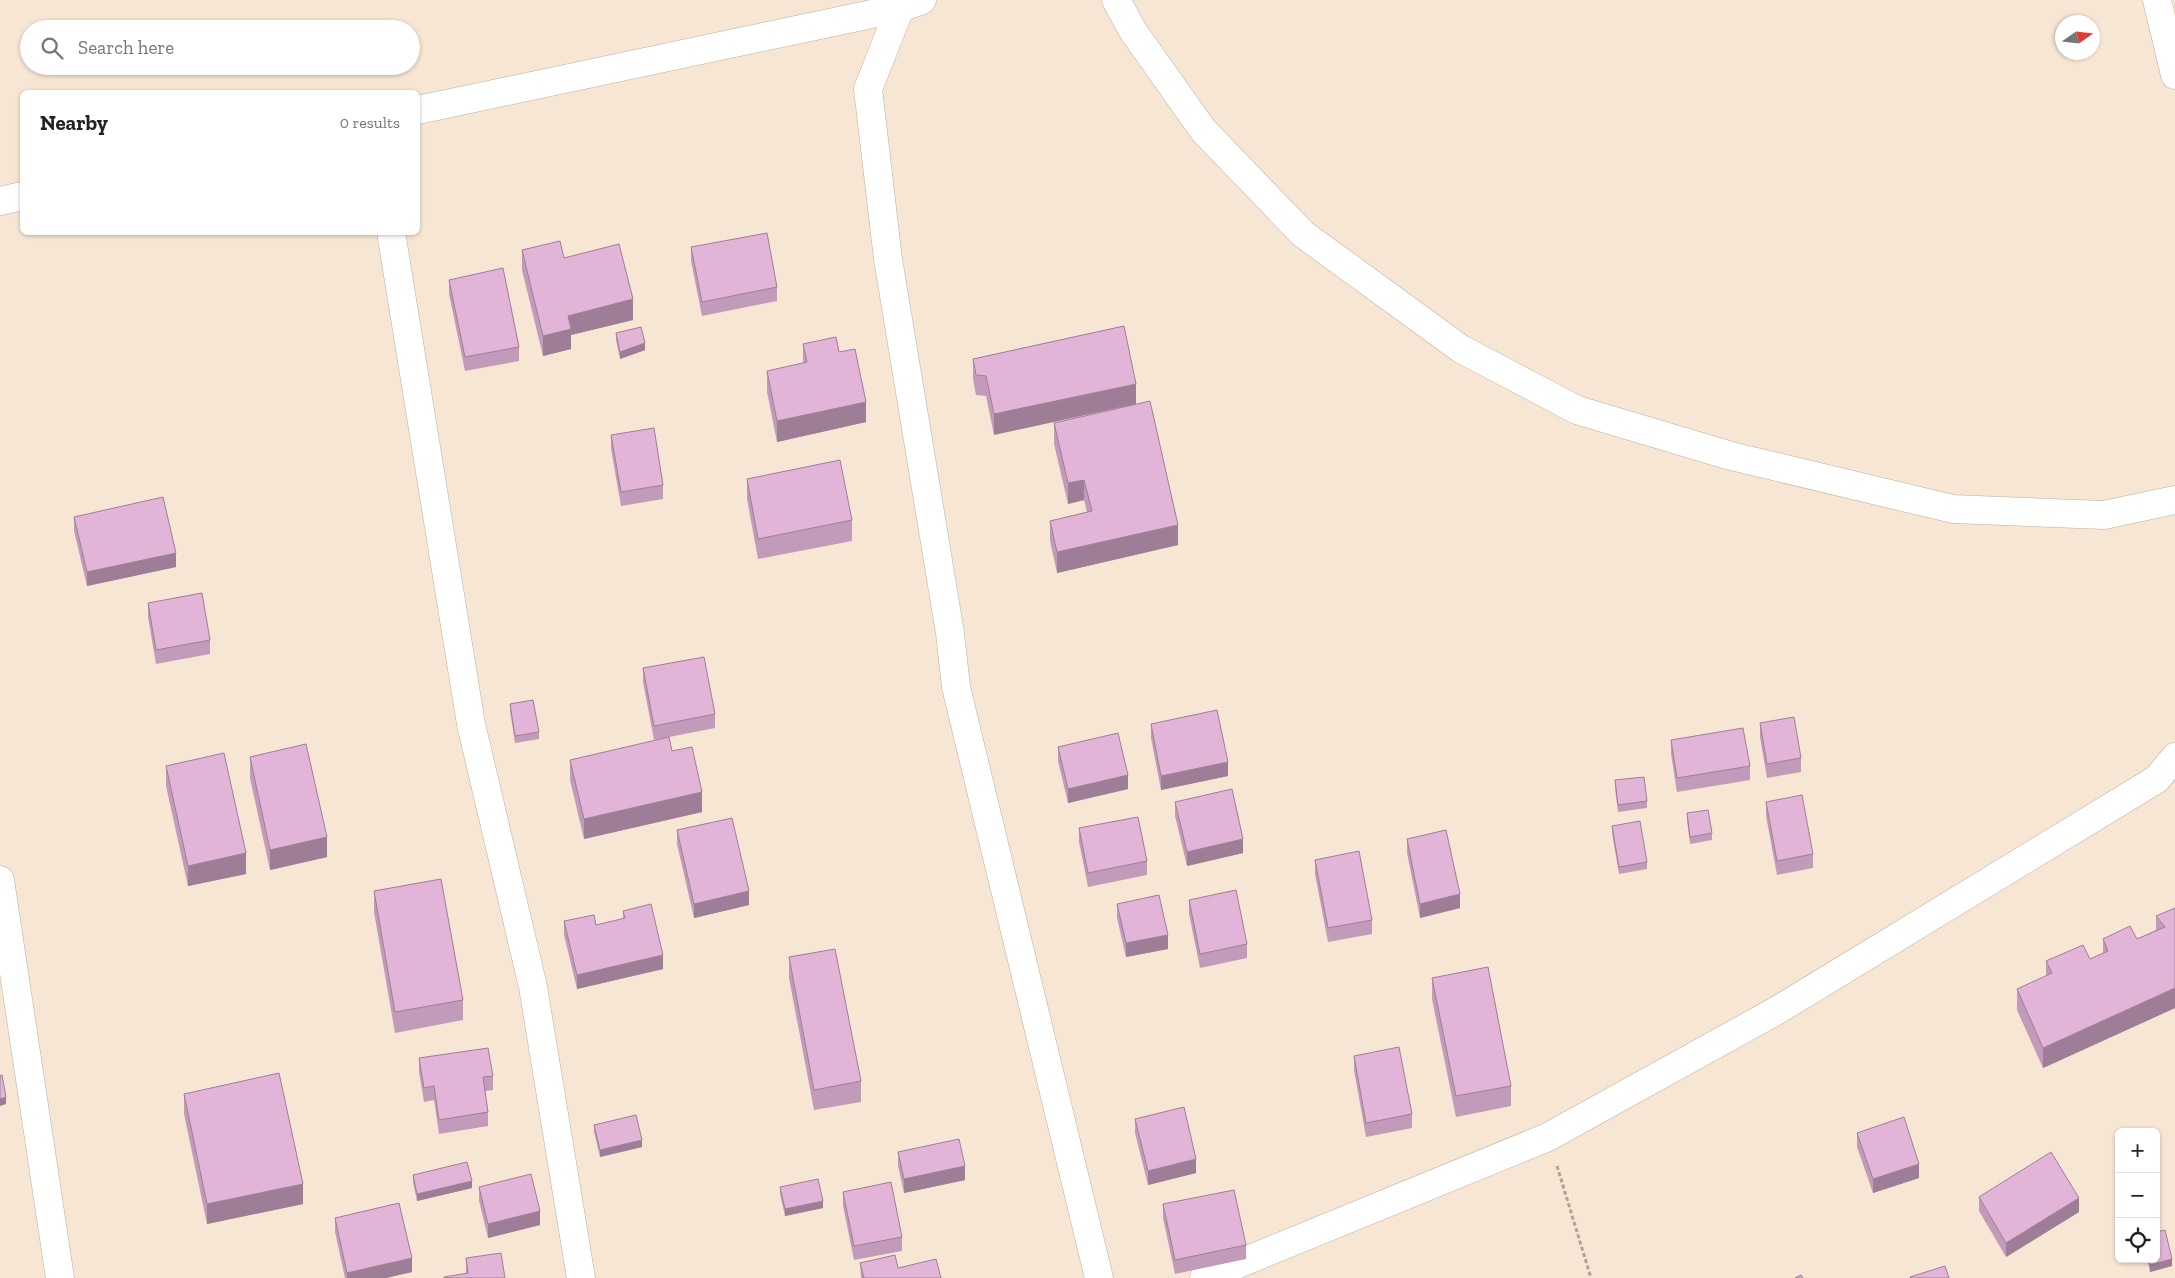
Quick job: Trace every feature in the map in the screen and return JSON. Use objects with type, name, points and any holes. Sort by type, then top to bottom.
[{"type":"street","points":[[1116,0],[1134,31],[1203,130],[1303,234],[1460,349],[1577,410],[1731,456],[1953,509],[2104,515],[2175,500]]},
{"type":"street","points":[[2157,0],[2175,74]]},
{"type":"street","points":[[420,110],[911,4]]},
{"type":"street","points":[[911,4],[868,89],[888,258],[950,634],[956,687],[1099,1278]]},
{"type":"street","points":[[0,201],[20,196]]},
{"type":"street","points":[[391,235],[471,724],[533,987],[581,1278]]},
{"type":"street","points":[[1204,1278],[1548,1137],[1776,1011],[2157,778],[2175,757]]},
{"type":"street","points":[[0,880],[60,1278]]},
{"type":"path","points":[[1548,1137],[1591,1278]]},
{"type":"building","points":[[767,233],[777,287],[702,302],[691,247]]},
{"type":"building","points":[[560,241],[564,258],[619,244],[633,299],[568,316],[571,329],[543,336],[522,250]]},
{"type":"building","points":[[503,268],[519,347],[465,357],[449,280]]},
{"type":"building","points":[[1124,326],[1136,384],[994,414],[986,376],[976,375],[973,359]]},
{"type":"building","points":[[641,327],[645,343],[620,352],[616,333]]},
{"type":"building","points":[[836,337],[839,352],[855,349],[866,402],[777,421],[767,371],[807,362],[803,344]]},
{"type":"building","points":[[1150,401],[1178,525],[1057,552],[1050,521],[1092,511],[1084,480],[1068,483],[1054,423]]},
{"type":"building","points":[[654,428],[663,485],[621,492],[611,435]]},
{"type":"building","points":[[840,460],[852,520],[758,539],[747,479]]},
{"type":"building","points":[[163,497],[176,553],[87,572],[74,517]]},
{"type":"building","points":[[202,593],[210,640],[156,650],[148,603]]},
{"type":"building","points":[[704,657],[715,714],[654,726],[643,668]]},
{"type":"building","points":[[533,700],[539,732],[515,736],[510,704]]},
{"type":"building","points":[[1217,710],[1228,762],[1161,776],[1151,724]]},
{"type":"building","points":[[1794,717],[1801,758],[1767,764],[1760,723]]},
{"type":"building","points":[[1743,728],[1750,766],[1677,778],[1671,740]]},
{"type":"building","points":[[1118,733],[1128,775],[1068,789],[1058,747]]},
{"type":"building","points":[[669,737],[672,751],[692,747],[702,792],[584,819],[570,760]]},
{"type":"building","points":[[306,744],[327,837],[270,850],[250,757]]},
{"type":"building","points":[[224,753],[246,853],[188,866],[166,766]]},
{"type":"building","points":[[1644,777],[1647,801],[1618,805],[1615,780]]},
{"type":"building","points":[[1232,789],[1243,839],[1187,852],[1175,802]]},
{"type":"building","points":[[1802,795],[1813,854],[1777,861],[1766,802]]},
{"type":"building","points":[[1708,810],[1712,833],[1690,837],[1687,813]]},
{"type":"building","points":[[1138,817],[1147,861],[1088,873],[1079,828]]},
{"type":"building","points":[[732,818],[749,891],[694,904],[677,830]]},
{"type":"building","points":[[1640,821],[1647,862],[1619,867],[1612,826]]},
{"type":"building","points":[[1446,830],[1460,894],[1420,904],[1407,839]]},
{"type":"building","points":[[1359,851],[1372,920],[1328,928],[1315,860]]},
{"type":"building","points":[[441,879],[463,1000],[395,1012],[374,891]]},
{"type":"building","points":[[1236,890],[1247,944],[1200,954],[1189,900]]},
{"type":"building","points":[[1159,895],[1168,935],[1126,943],[1117,904]]},
{"type":"building","points":[[651,904],[663,955],[577,975],[564,921],[594,915],[596,925],[625,918],[623,911]]},
{"type":"building","points":[[2175,908],[2175,988],[2043,1048],[2017,989],[2052,973],[2046,961],[2083,945],[2090,959],[2108,951],[2103,939],[2130,926],[2137,939],[2165,927],[2156,916]]},
{"type":"building","points":[[835,949],[861,1081],[814,1090],[789,957]]},
{"type":"building","points":[[1488,967],[1511,1086],[1456,1096],[1432,978]]},
{"type":"building","points":[[1399,1047],[1412,1114],[1366,1123],[1354,1056]]},
{"type":"building","points":[[488,1048],[493,1076],[483,1077],[488,1112],[439,1120],[434,1086],[424,1088],[419,1058]]},
{"type":"building","points":[[279,1073],[303,1184],[207,1204],[184,1094]]},
{"type":"building","points":[[2,1075],[6,1097],[0,1099],[0,1076]]},
{"type":"building","points":[[1184,1107],[1196,1159],[1148,1171],[1135,1119]]},
{"type":"building","points":[[636,1115],[642,1140],[600,1150],[594,1125]]},
{"type":"building","points":[[1904,1117],[1919,1164],[1873,1179],[1857,1133]]},
{"type":"building","points":[[959,1139],[965,1166],[904,1179],[898,1152]]},
{"type":"building","points":[[2051,1152],[2079,1198],[2006,1243],[1979,1197]]},
{"type":"building","points":[[467,1162],[472,1181],[417,1194],[413,1175]]},
{"type":"building","points":[[531,1174],[540,1211],[488,1224],[479,1187]]},
{"type":"building","points":[[818,1179],[823,1201],[785,1209],[780,1187]]},
{"type":"building","points":[[891,1182],[902,1237],[854,1246],[843,1192]]},
{"type":"building","points":[[1234,1190],[1246,1245],[1175,1260],[1163,1204]]},
{"type":"building","points":[[399,1203],[412,1258],[347,1273],[335,1218]]},
{"type":"building","points":[[2165,1230],[2172,1259],[2160,1262],[2160,1231]]},
{"type":"building","points":[[501,1253],[505,1278],[444,1278],[468,1273],[466,1258]]},
{"type":"building","points":[[895,1255],[898,1268],[936,1259],[941,1278],[864,1278],[860,1263]]},
{"type":"building","points":[[1945,1266],[1949,1278],[1910,1277]]}]
